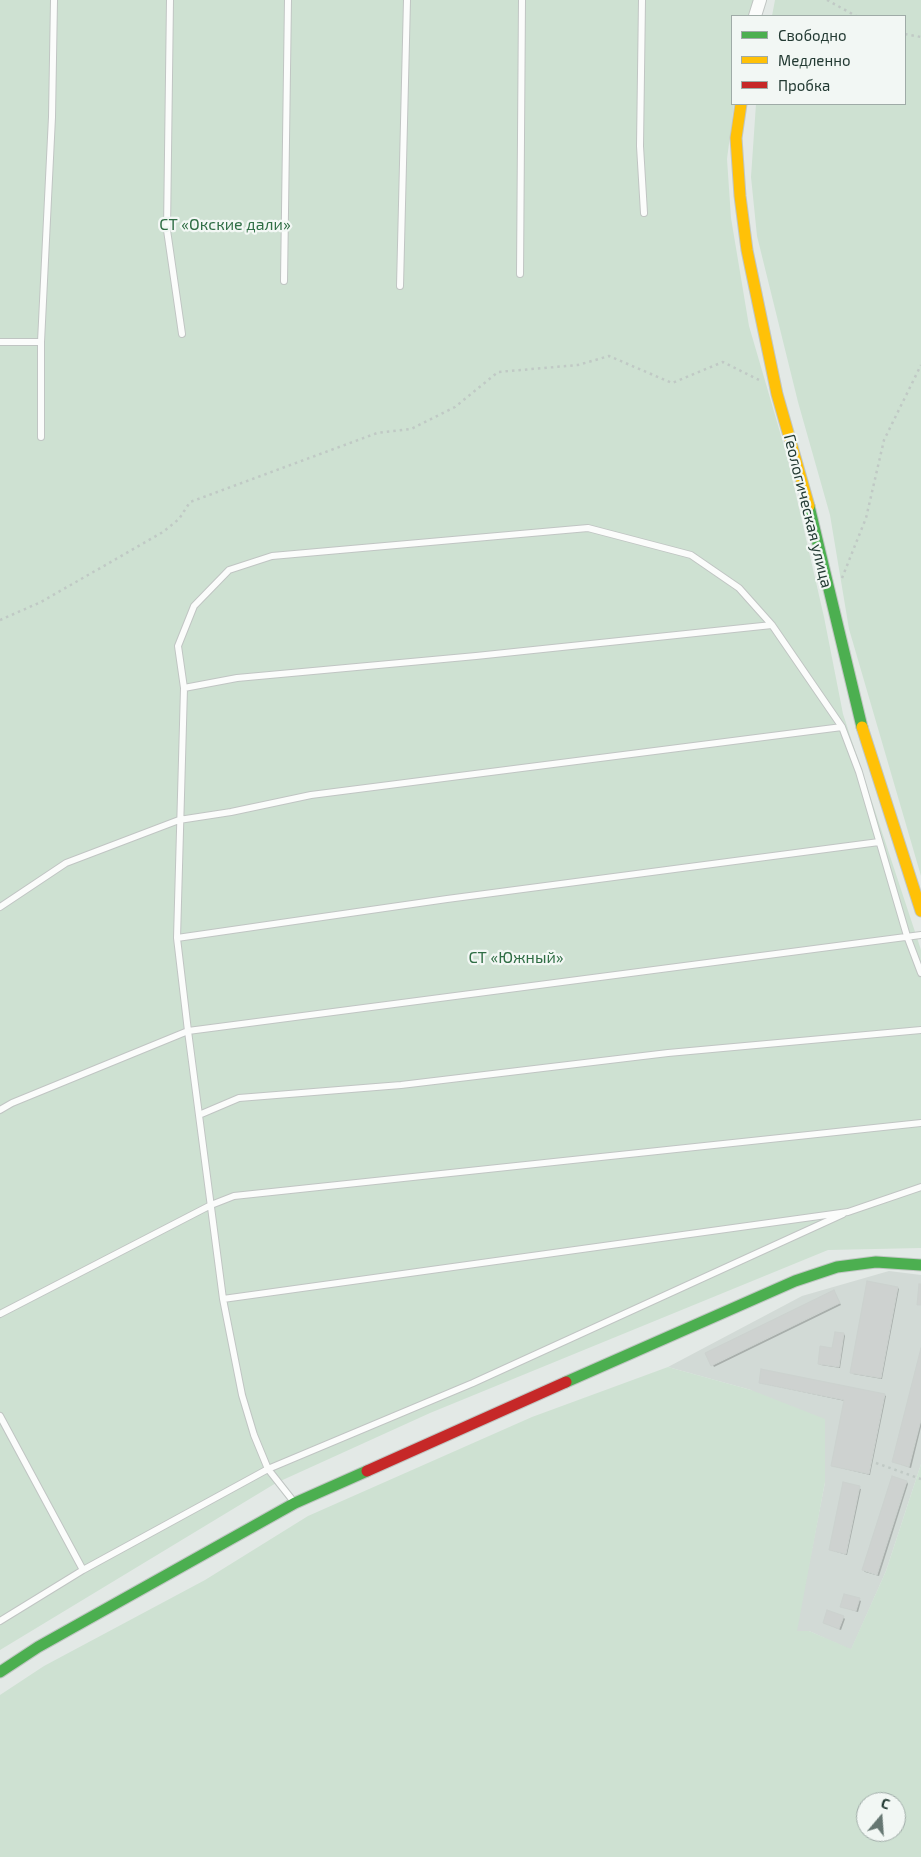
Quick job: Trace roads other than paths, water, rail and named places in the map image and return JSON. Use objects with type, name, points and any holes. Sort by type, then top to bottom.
[{"type":"street","points":[[755,15],[760,0]]},
{"type":"street","name":"Геологическая улица","points":[[741,105],[736,138],[743,223],[777,394],[814,524],[863,732],[921,911]]},
{"type":"street","points":[[0,1672],[38,1647],[295,1503],[795,1281],[837,1267],[863,1263],[921,1265]]},
{"type":"lane","points":[[41,437],[41,342],[52,117],[54,0]]},
{"type":"lane","points":[[170,0],[166,230],[182,334]]},
{"type":"lane","points":[[284,281],[288,0]]},
{"type":"lane","points":[[400,286],[407,0]]},
{"type":"lane","points":[[520,274],[522,0]]},
{"type":"lane","points":[[642,0],[640,146],[644,213]]},
{"type":"lane","points":[[0,342],[41,342]]},
{"type":"lane","points":[[295,1503],[268,1469],[254,1435],[242,1395],[224,1299],[177,938],[184,688],[178,646],[194,606],[229,570],[272,556],[588,528],[692,555],[739,588],[772,624],[842,727],[859,772],[907,936],[921,973]]},
{"type":"lane","points":[[184,688],[237,678],[476,656],[772,624]]},
{"type":"lane","points":[[0,907],[66,863],[179,820],[321,794],[842,727]]},
{"type":"lane","points":[[177,938],[447,899],[879,842]]},
{"type":"lane","points":[[0,1110],[12,1103],[188,1032],[921,935]]},
{"type":"lane","points":[[199,1115],[240,1098],[401,1084],[668,1053],[921,1030]]},
{"type":"lane","points":[[0,1314],[211,1205],[234,1196],[921,1123]]},
{"type":"lane","points":[[0,1622],[83,1570],[268,1469],[473,1383],[848,1212],[921,1187]]},
{"type":"lane","points":[[224,1299],[848,1212]]},
{"type":"lane","points":[[0,1416],[83,1570]]},
{"type":"park label","name":"СТ «Окские дали»","points":[[225,225]]},
{"type":"park label","name":"СТ «Южный»","points":[[516,958]]}]
